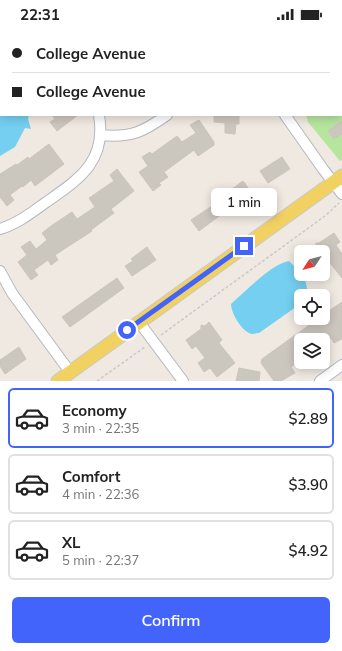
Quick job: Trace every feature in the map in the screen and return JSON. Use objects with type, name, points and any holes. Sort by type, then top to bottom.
[{"type":"main road","points":[[58,381],[337,179]]},
{"type":"street","points":[[0,229],[27,216],[83,174],[96,156],[101,135],[99,116]]},
{"type":"street","points":[[101,135],[118,136],[136,133],[150,127],[166,116]]},
{"type":"street","points":[[286,116],[337,179],[342,194]]},
{"type":"street","points":[[0,271],[12,292],[70,372]]},
{"type":"street","points":[[138,322],[183,381]]},
{"type":"street","points":[[320,381],[342,365]]},
{"type":"path","points":[[158,338],[324,216],[342,200]]},
{"type":"path","points":[[97,381],[146,346]]},
{"type":"green space","points":[[306,116],[342,116],[342,160],[340,161],[308,122]]},
{"type":"water","points":[[0,116],[29,116],[28,119],[31,129],[25,128],[15,147],[0,156]]},
{"type":"water","points":[[289,261],[294,266],[294,281],[305,281],[307,289],[294,289],[294,308],[259,333],[248,333],[238,322],[231,308],[231,304],[266,273],[282,263]]},
{"type":"building","points":[[53,116],[77,116],[57,131],[50,122],[55,119]]},
{"type":"building","points":[[214,116],[239,116],[239,124],[236,124],[235,134],[225,133],[225,123],[214,122]]},
{"type":"building","points":[[199,120],[214,142],[214,145],[198,156],[194,150],[164,172],[168,177],[159,183],[161,185],[153,191],[139,172],[148,166],[142,157],[150,152],[152,154],[177,136],[182,142],[196,133],[190,125]]},
{"type":"building","points":[[342,121],[342,134],[334,139],[328,131]]},
{"type":"building","points":[[49,144],[64,164],[35,186],[31,180],[23,187],[22,186],[10,195],[14,200],[7,206],[0,197],[0,174],[28,157],[29,159]]},
{"type":"building","points":[[282,157],[290,169],[268,183],[260,171]]},
{"type":"building","points":[[117,169],[134,191],[111,209],[114,213],[91,230],[92,231],[55,255],[58,260],[51,265],[48,260],[34,270],[38,275],[31,280],[18,262],[27,255],[21,247],[30,241],[36,249],[47,240],[42,233],[51,226],[72,212],[77,219],[95,207],[89,198],[114,181],[110,175]]},
{"type":"building","points":[[243,181],[254,196],[244,202],[242,199],[199,231],[191,220],[221,200],[220,198]]},
{"type":"building","points":[[334,233],[340,242],[336,245],[342,254],[342,278],[330,263],[330,245],[316,245],[316,243],[319,243]]},
{"type":"building","points":[[147,247],[156,260],[132,276],[125,266],[133,261],[131,259]]},
{"type":"building","points":[[117,278],[124,288],[70,327],[62,317]]},
{"type":"building","points":[[342,302],[342,339],[334,343],[330,339],[330,333],[298,333],[309,325],[330,325],[330,310]]},
{"type":"building","points":[[209,322],[222,340],[219,343],[235,363],[217,377],[210,368],[204,372],[198,363],[205,358],[196,346],[192,349],[186,340],[201,329],[201,325],[205,326]]},
{"type":"building","points":[[294,336],[294,365],[291,367],[295,373],[281,381],[274,381],[261,363],[262,359]]},
{"type":"building","points":[[19,347],[26,359],[5,374],[0,366],[0,360]]},
{"type":"building","points":[[239,368],[260,372],[259,381],[236,381]]},
{"type":"route","points":[[127,330],[244,246]]}]
